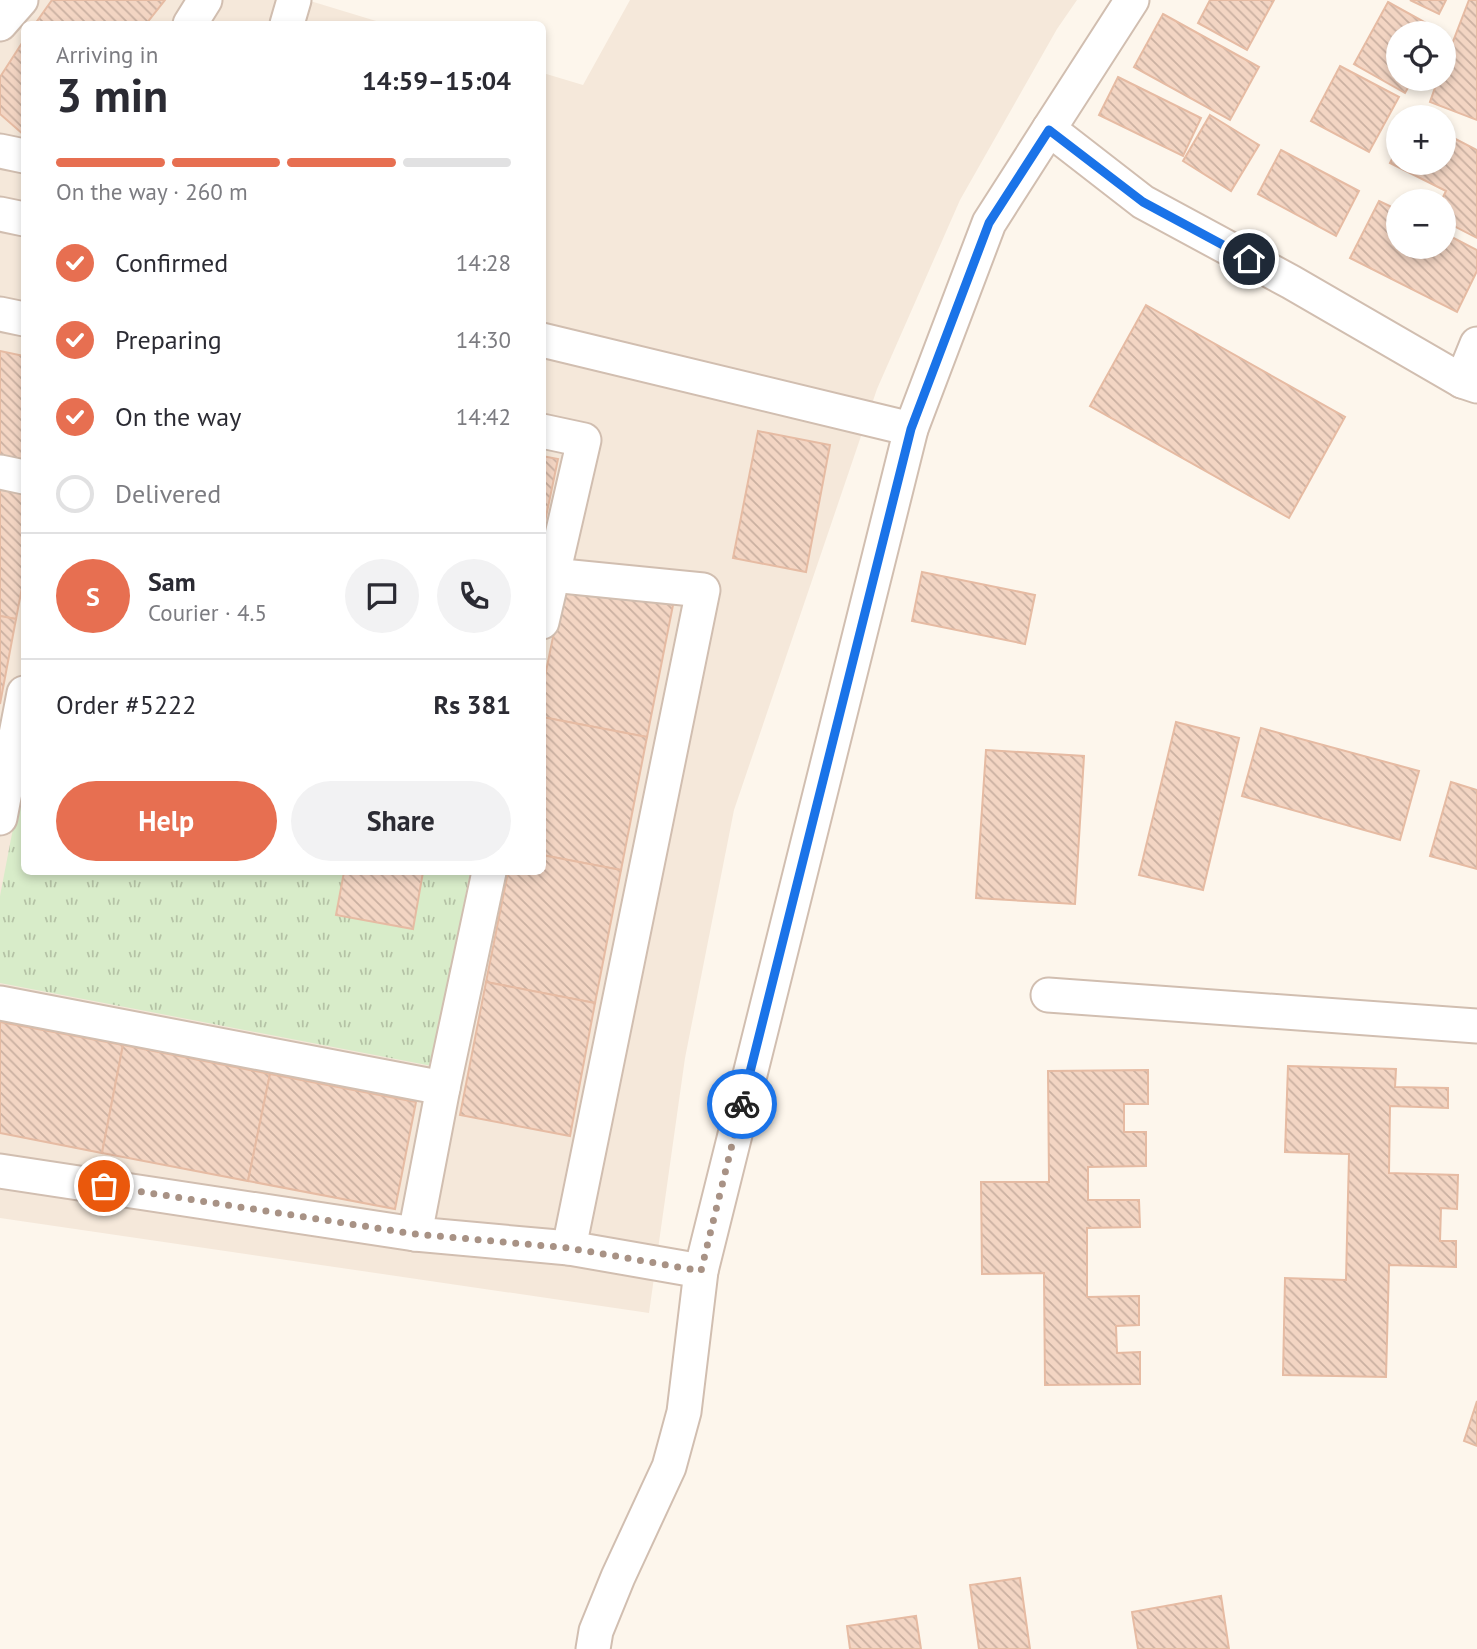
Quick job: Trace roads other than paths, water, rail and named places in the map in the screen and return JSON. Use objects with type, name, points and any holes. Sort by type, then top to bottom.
[{"type":"street","points":[[0,24],[21,0]]},
{"type":"street","points":[[192,21],[205,0]]},
{"type":"street","points":[[288,21],[294,0]]},
{"type":"street","points":[[593,1649],[596,1631],[618,1577],[669,1467],[684,1412],[701,1271],[911,429],[989,223],[1132,0]]},
{"type":"street","points":[[1049,130],[1143,202],[1291,282],[1469,384],[1477,344]]},
{"type":"street","points":[[0,150],[21,155]]},
{"type":"street","points":[[0,214],[21,218]]},
{"type":"street","points":[[0,314],[21,318]]},
{"type":"street","points":[[546,341],[911,429]]},
{"type":"street","points":[[546,432],[584,440],[547,575],[703,590],[569,1248]]},
{"type":"street","points":[[0,472],[21,476]]},
{"type":"street","points":[[0,818],[21,709]]},
{"type":"street","points":[[415,1234],[488,875]]},
{"type":"street","points":[[1048,995],[1477,1026]]},
{"type":"street","points":[[0,1003],[443,1088]]},
{"type":"street","points":[[0,1171],[415,1234],[569,1248],[701,1271]]}]
